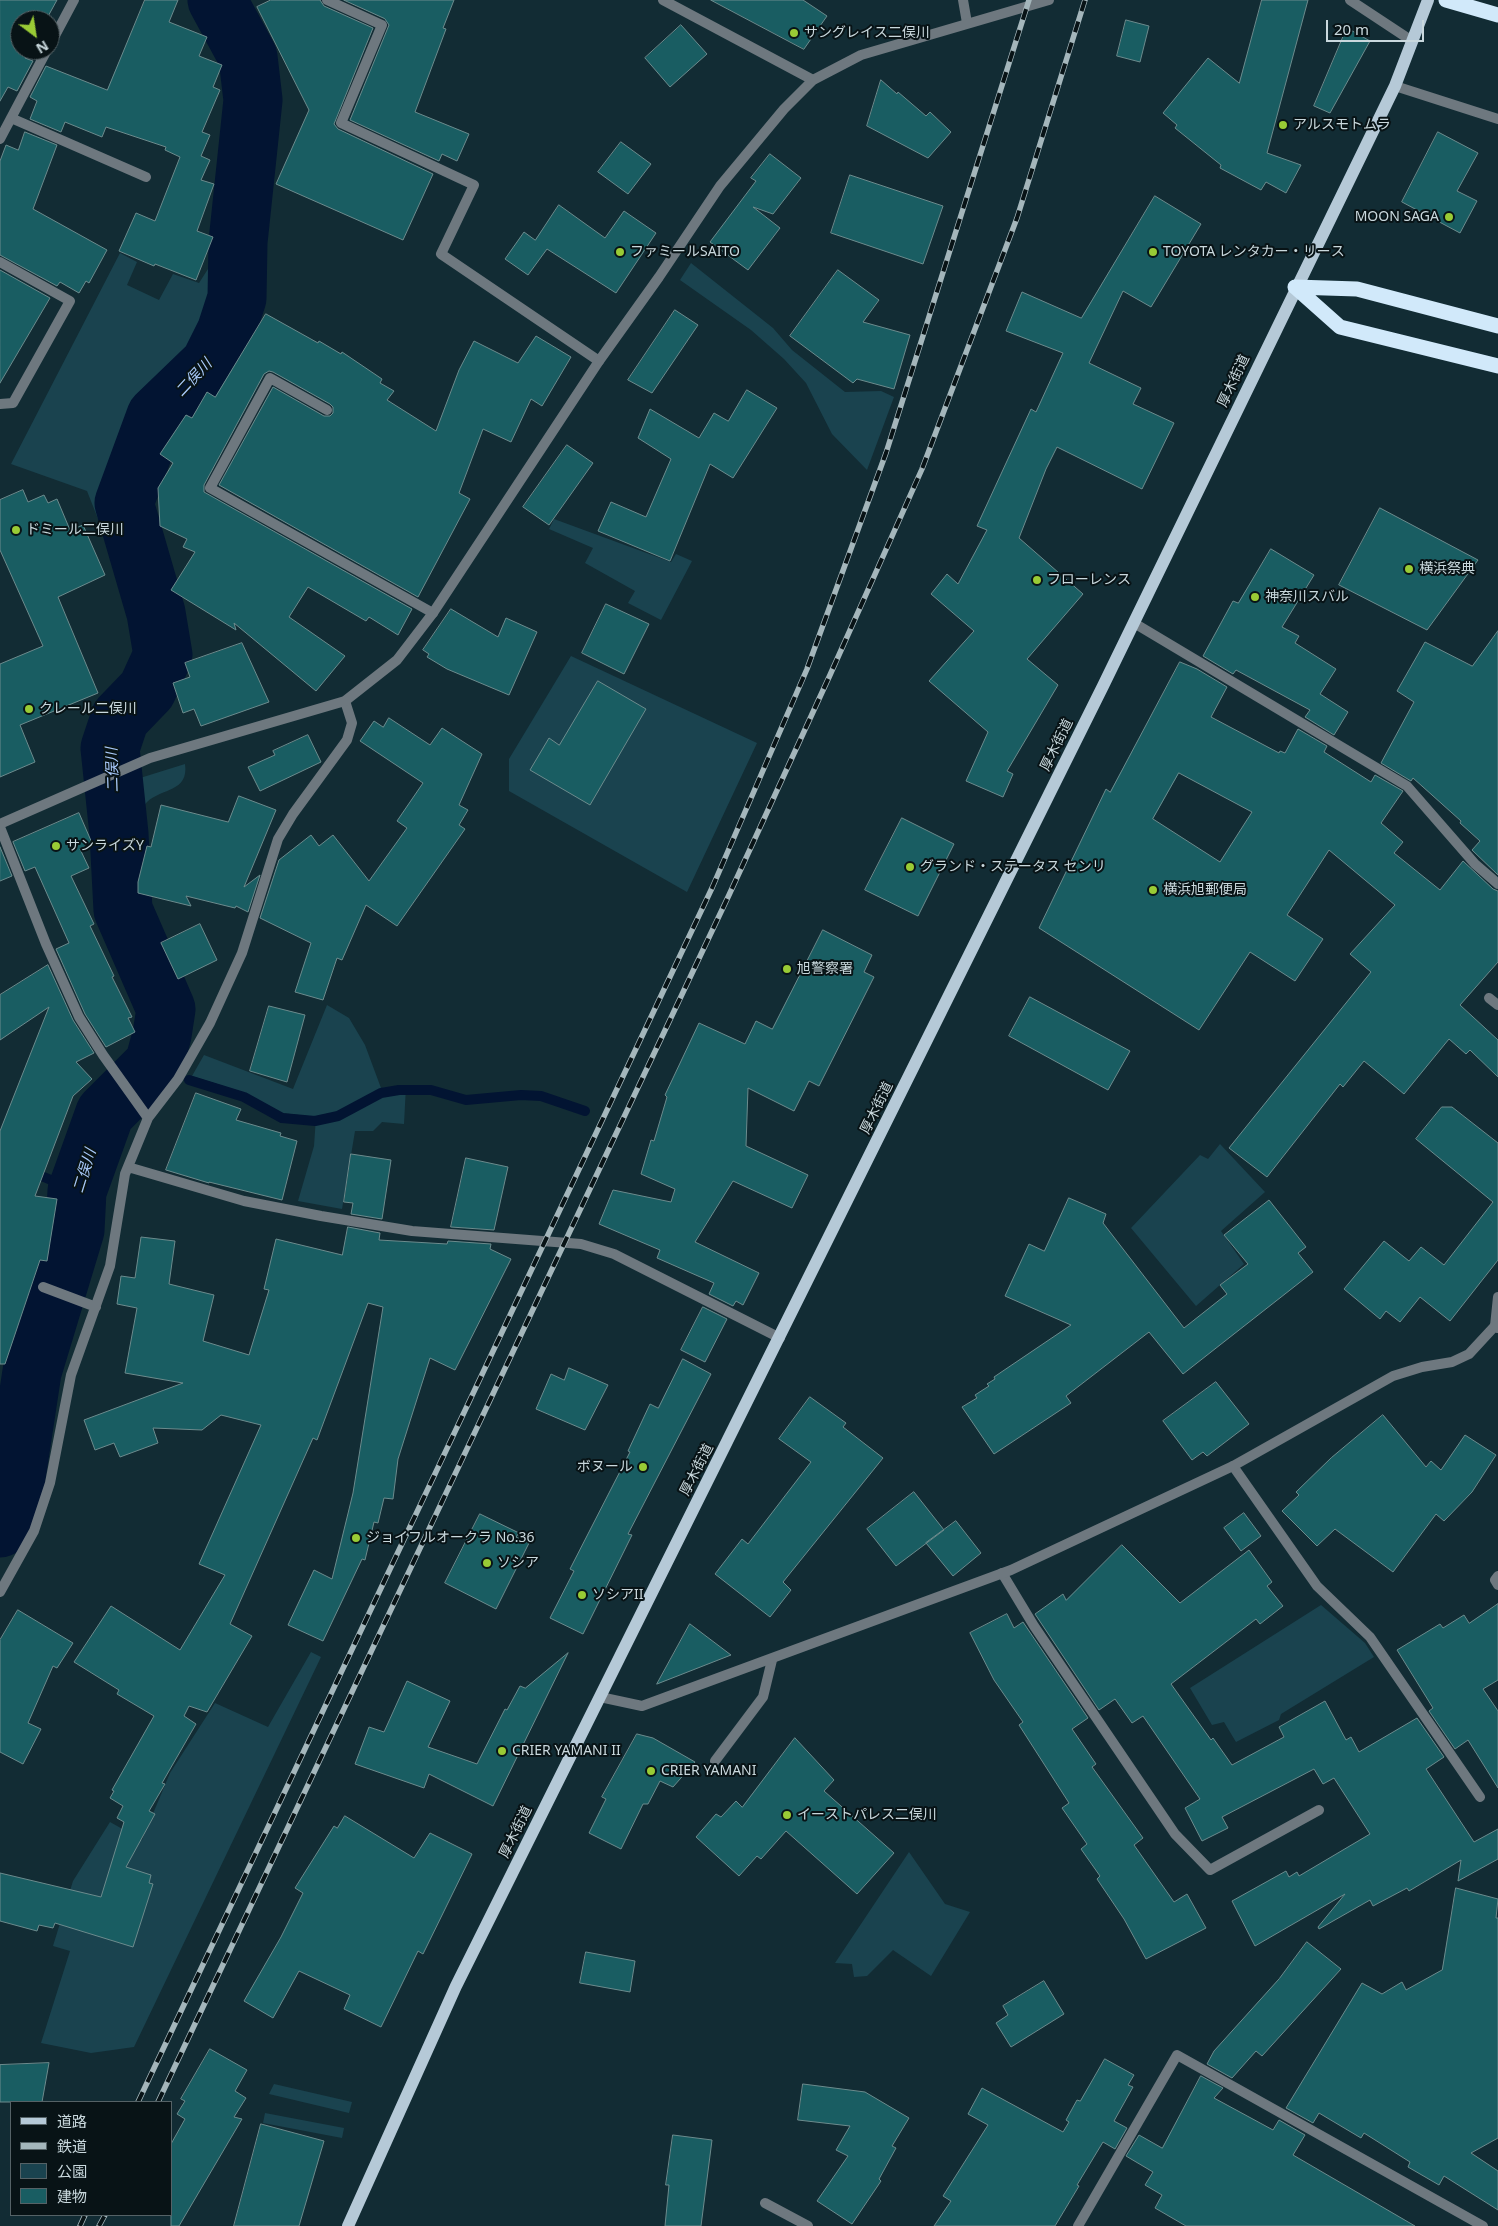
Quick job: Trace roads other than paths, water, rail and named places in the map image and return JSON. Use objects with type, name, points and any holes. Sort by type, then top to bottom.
[{"type":"highway","points":[[1446,0],[1498,15]]},
{"type":"highway","points":[[1295,287],[1357,289],[1498,326]]},
{"type":"highway","points":[[1295,287],[1340,327],[1498,366]]},
{"type":"main road","name":"厚木街道","points":[[348,2226],[456,1986],[1134,623],[1295,287],[1395,86],[1428,0]]},
{"type":"street","points":[[60,26],[74,0]]},
{"type":"street","points":[[327,0],[382,25],[342,123],[474,185],[441,254],[599,361]]},
{"type":"street","points":[[663,0],[813,80]]},
{"type":"street","points":[[963,0],[967,23]]},
{"type":"street","points":[[148,1118],[142,1107],[115,1073],[80,1017],[68,993],[0,825],[150,758],[345,701],[397,660],[433,613],[599,361],[659,277],[720,186],[784,109],[813,80],[861,55],[1048,0]]},
{"type":"street","points":[[1350,0],[1412,40]]},
{"type":"street","points":[[0,139],[42,60]]},
{"type":"street","points":[[1395,86],[1498,119]]},
{"type":"street","points":[[11,118],[146,177]]},
{"type":"street","points":[[0,262],[70,301],[13,403],[0,404]]},
{"type":"street","points":[[327,410],[270,378],[210,488],[433,613]]},
{"type":"street","points":[[1134,623],[1407,786],[1474,864],[1498,884]]},
{"type":"street","points":[[0,1592],[34,1531],[50,1483],[71,1374],[110,1266],[124,1174],[148,1118],[178,1079],[210,1023],[242,953],[278,839],[293,814],[347,740],[352,723],[345,701]]},
{"type":"street","points":[[1489,998],[1498,1005]]},
{"type":"street","points":[[128,1167],[244,1201],[321,1216],[412,1231],[581,1244],[614,1254],[780,1338]]},
{"type":"street","points":[[43,1287],[96,1307]]},
{"type":"street","points":[[600,1697],[642,1706],[772,1660],[1002,1573],[1233,1466],[1393,1376],[1422,1367],[1452,1362],[1469,1354],[1497,1327],[1498,1297]]},
{"type":"street","points":[[1233,1466],[1317,1586],[1370,1637],[1480,1797]]},
{"type":"street","points":[[1002,1573],[1034,1626],[1175,1834],[1210,1870],[1320,1810]]},
{"type":"street","points":[[1498,1576],[1495,1580],[1498,1585]]},
{"type":"street","points":[[715,1761],[763,1697],[772,1660]]},
{"type":"street","points":[[1078,2226],[1177,2055],[1483,2226]]},
{"type":"street","points":[[765,2203],[808,2226]]},
{"type":"waterway","name":"二俣川","points":[[0,1528],[13,1497],[32,1372],[75,1230],[77,1191],[105,1113],[154,1064],[162,1035],[166,1009],[123,910],[119,834],[110,748],[120,718],[147,690],[163,655],[156,613],[124,503],[156,416],[210,364],[226,332],[237,298],[238,242],[253,100],[248,57],[217,0]]},
{"type":"waterway","points":[[154,1064],[169,1073]]},
{"type":"waterway","points":[[189,1080],[244,1097],[282,1118],[315,1121],[338,1116],[381,1093],[399,1090],[431,1090],[466,1100],[521,1095],[541,1096],[585,1111]]},
{"type":"waterway","points":[[32,1172],[77,1191]]},
{"type":"railway","points":[[138,2101],[712,888],[807,669],[886,453],[1029,0]]},
{"type":"railway","points":[[158,2101],[729,895],[922,469],[1017,218],[1085,0]]},
{"type":"railway","points":[[80,2226],[85,2216]]},
{"type":"railway","points":[[99,2226],[104,2216]]},
{"type":"place","name":"サングレイス二俣川","points":[[794,33]]},
{"type":"place","name":"アルスモトムラ","points":[[1283,125]]},
{"type":"place","name":"MOON SAGA","points":[[1449,217]]},
{"type":"place","name":"ファミールSAITO","points":[[620,252]]},
{"type":"place","name":"TOYOTA レンタカー・リース","points":[[1153,252]]},
{"type":"place","name":"ドミール二俣川","points":[[16,530]]},
{"type":"place","name":"横浜祭典","points":[[1409,569]]},
{"type":"place","name":"フローレンス","points":[[1037,580]]},
{"type":"place","name":"神奈川スバル","points":[[1255,597]]},
{"type":"place","name":"クレール二俣川","points":[[29,709]]},
{"type":"place","name":"サンライズY","points":[[56,846]]},
{"type":"place","name":"グランド・ステータス センリ","points":[[910,867]]},
{"type":"place","name":"横浜旭郵便局","points":[[1153,890]]},
{"type":"place","name":"旭警察署","points":[[787,969]]},
{"type":"place","name":"ボヌール","points":[[643,1467]]},
{"type":"place","name":"ジョイフルオークラ No.36","points":[[356,1538]]},
{"type":"place","name":"ソシア","points":[[487,1563]]},
{"type":"place","name":"ソシアII","points":[[582,1595]]},
{"type":"place","name":"CRIER YAMANI II","points":[[502,1751]]},
{"type":"place","name":"CRIER YAMANI","points":[[651,1771]]},
{"type":"place","name":"イーストパレス二俣川","points":[[787,1815]]}]
